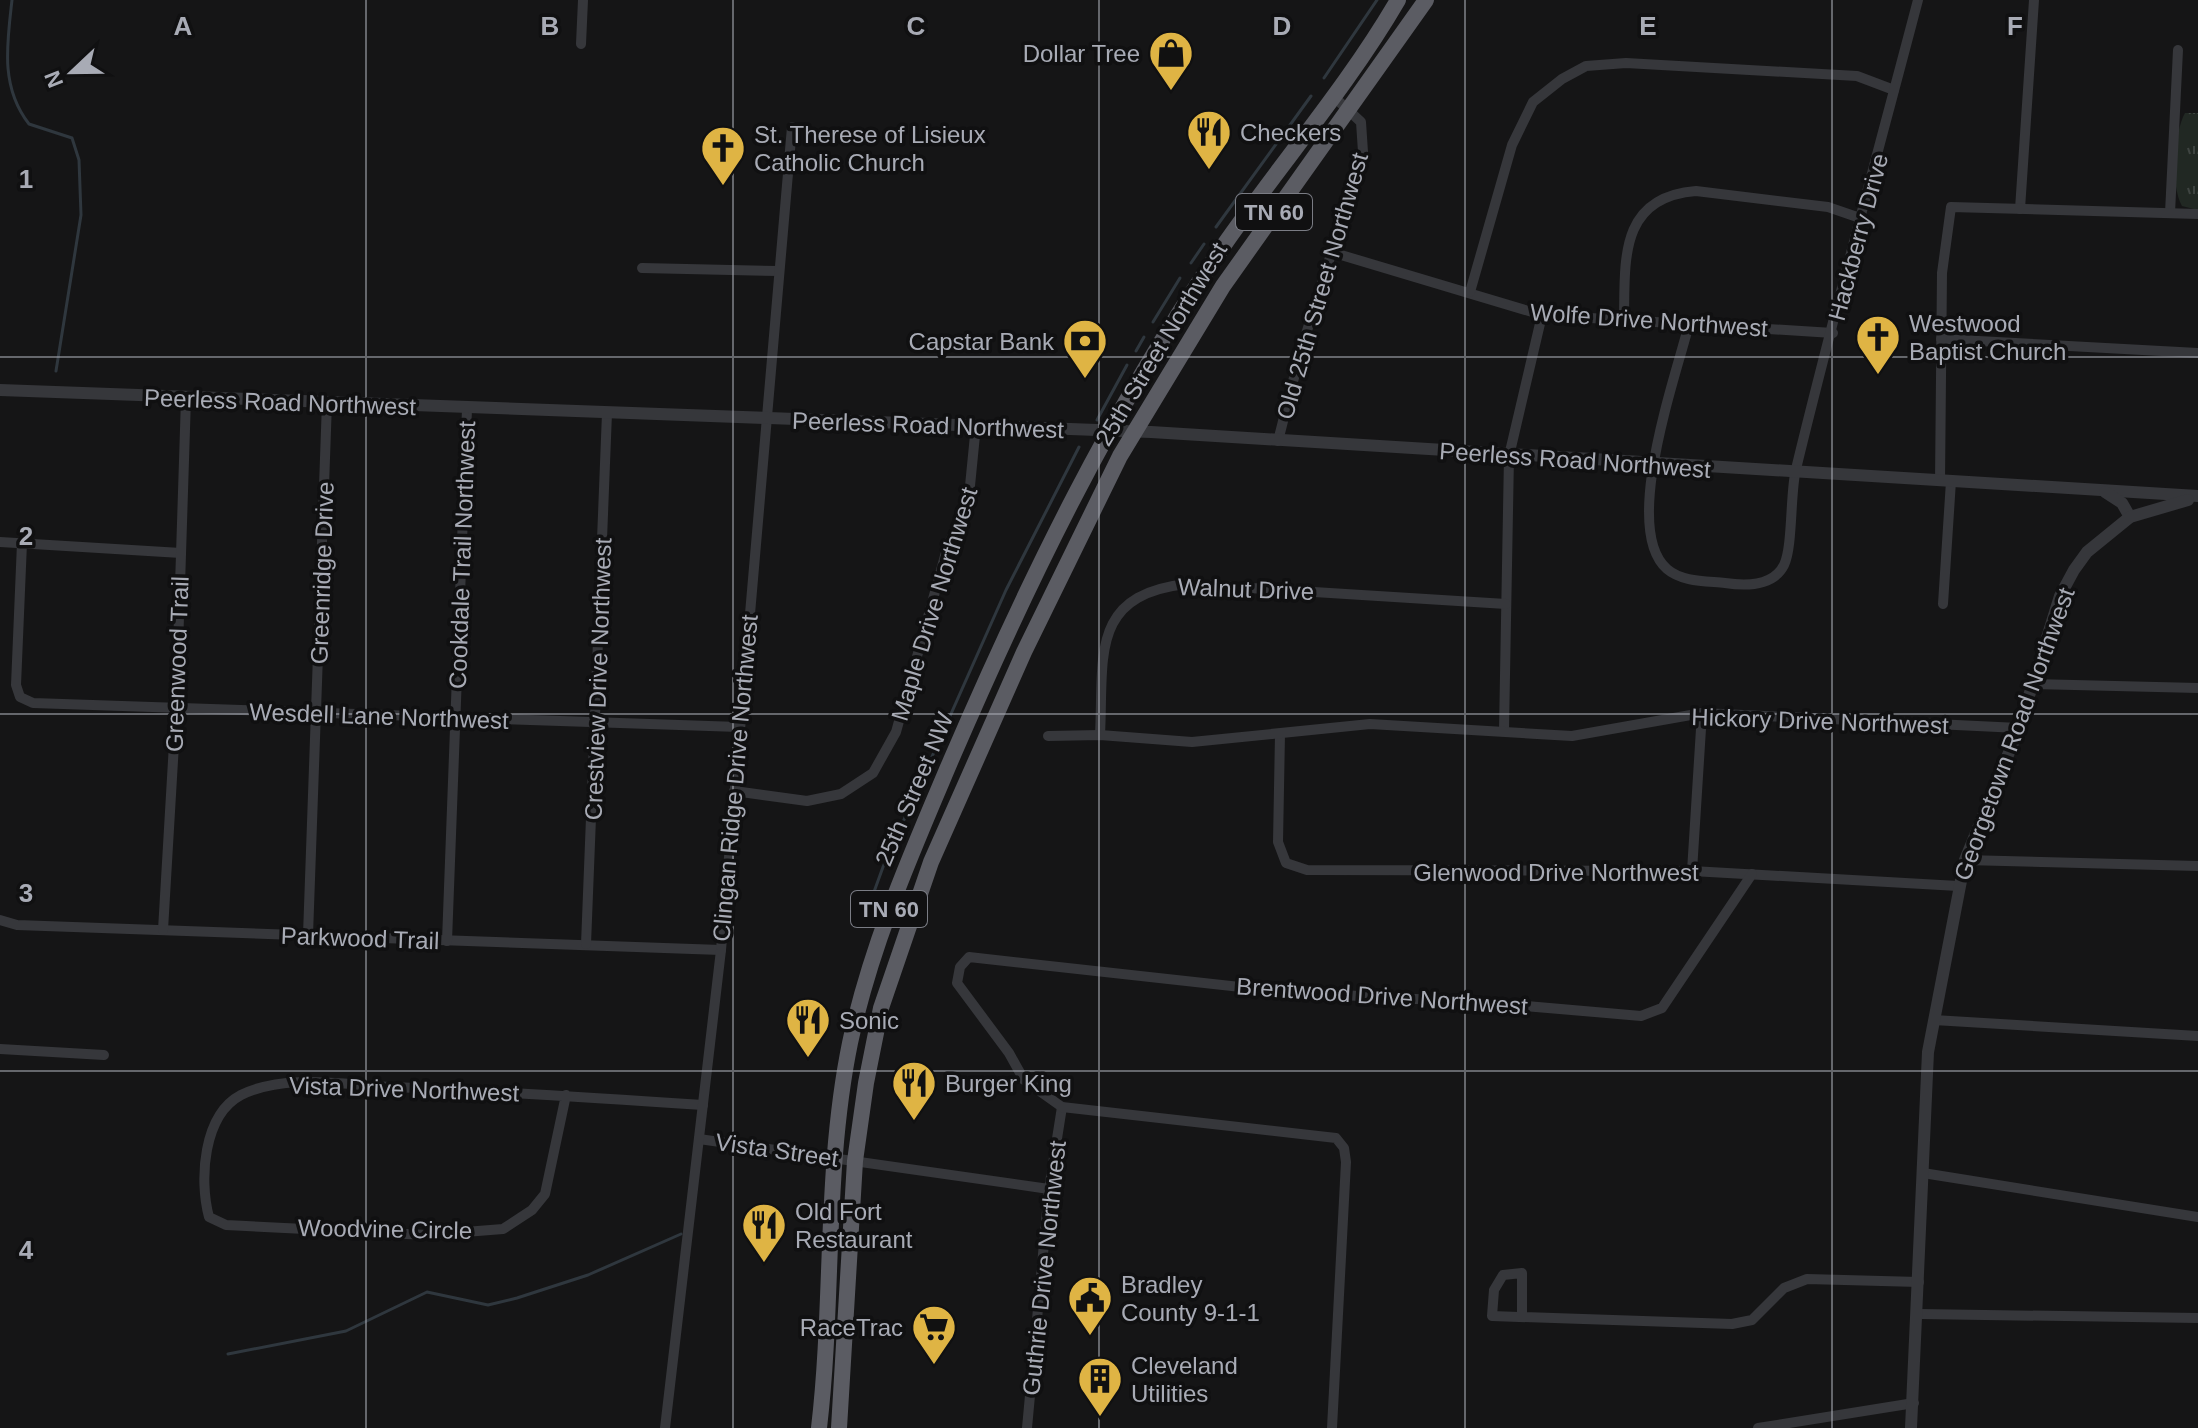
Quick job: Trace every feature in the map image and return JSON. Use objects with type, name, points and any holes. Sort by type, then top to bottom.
[{"type":"highway","name":"25th Street Northwest","points":[[1108,431],[1223,246],[1398,0]]},
{"type":"highway","name":"25th Street Northwest","points":[[1066,567],[1135,432],[1223,286],[1426,0]]},
{"type":"highway","name":"25th Street NW","points":[[819,1428],[833,1158],[850,1042],[888,912],[1026,594],[1108,431]]},
{"type":"highway","name":"25th Street NW","points":[[839,1428],[855,1161],[881,1008],[903,937],[937,849],[1066,567]]},
{"type":"street","points":[[581,44],[583,0]]},
{"type":"street","name":"Hackberry Drive","points":[[1653,465],[1649,529],[1654,551],[1665,568],[1680,577],[1740,585],[1770,579],[1785,564],[1795,473],[1918,0]]},
{"type":"street","points":[[2020,209],[2034,0]]},
{"type":"street","points":[[2170,213],[2178,50]]},
{"type":"street","points":[[1470,292],[1512,145],[1533,102],[1562,79],[1586,66],[1626,63],[1857,76],[1894,90]]},
{"type":"street","name":"Old 25th Street Northwest","points":[[1278,441],[1331,252],[1363,152],[1361,122],[1332,95]]},
{"type":"street","name":"Clingan Ridge Drive Northwest","points":[[665,1428],[721,950],[792,127]]},
{"type":"street","points":[[1624,320],[1626,255],[1635,222],[1651,205],[1675,193],[1696,191],[1828,207],[1860,218]]},
{"type":"street","points":[[1943,604],[1946,481],[1942,273],[1951,207],[2198,214]]},
{"type":"street","name":"Wolfe Drive Northwest","points":[[1331,252],[1542,315],[1833,333]]},
{"type":"street","points":[[642,268],[779,271]]},
{"type":"street","points":[[1504,730],[1509,456],[1542,315]]},
{"type":"street","points":[[1653,465],[1689,324]]},
{"type":"street","points":[[1941,339],[2198,353]]},
{"type":"street","name":"Peerless Road Northwest","points":[[0,390],[1135,432],[2198,497]]},
{"type":"street","name":"Greenwood Trail","points":[[163,930],[176,710],[186,398]]},
{"type":"street","name":"Greenridge Drive","points":[[308,935],[327,402]]},
{"type":"street","name":"Cookdale Trail Northwest","points":[[447,941],[467,409]]},
{"type":"street","name":"Crestview Drive Northwest","points":[[586,944],[607,413]]},
{"type":"street","name":"Maple Drive Northwest","points":[[734,791],[807,801],[841,794],[873,773],[896,732],[948,545],[968,506],[976,425]]},
{"type":"street","points":[[2100,490],[2122,503],[2130,517]]},
{"type":"street","points":[[2128,492],[2135,508],[2130,517]]},
{"type":"street","name":"Georgetown Road Northwest","points":[[1911,1428],[1919,1314],[1928,1052],[1965,860],[2019,728],[2060,596],[2074,570],[2087,552],[2130,517],[2152,508],[2198,497]]},
{"type":"street","points":[[0,542],[181,553]]},
{"type":"street","name":"Wesdell Lane Northwest","points":[[22,543],[16,685],[20,697],[33,703],[739,727]]},
{"type":"street","name":"Walnut Drive","points":[[1100,735],[1104,643],[1111,623],[1133,600],[1162,586],[1186,584],[1506,604]]},
{"type":"street","points":[[2033,684],[2198,688]]},
{"type":"street","points":[[1692,871],[1702,713]]},
{"type":"street","name":"Hickory Drive Northwest","points":[[1048,736],[1100,735],[1192,742],[1370,724],[1572,736],[1702,713],[2019,728]]},
{"type":"street","name":"Glenwood Drive Northwest","points":[[1280,734],[1278,842],[1286,863],[1307,870],[1692,871],[1958,886]]},
{"type":"street","points":[[1965,860],[2198,866]]},
{"type":"street","name":"Brentwood Drive Northwest","points":[[1062,1107],[1024,1080],[1009,1053],[957,983],[960,967],[969,957],[1285,992],[1491,1003],[1641,1016],[1662,1008],[1752,874]]},
{"type":"street","name":"Parkwood Trail","points":[[0,920],[17,925],[721,950]]},
{"type":"street","points":[[1934,1020],[2198,1036]]},
{"type":"street","points":[[0,1049],[104,1055]]},
{"type":"street","name":"Vista Drive Northwest","points":[[209,1217],[206,1205],[208,1141],[220,1113],[239,1096],[261,1087],[291,1083],[566,1095],[703,1105]]},
{"type":"street","name":"Woodvine Circle","points":[[209,1217],[226,1225],[427,1235],[503,1229],[532,1210],[545,1194],[566,1095]]},
{"type":"street","points":[[1062,1107],[1336,1138],[1344,1148],[1346,1162],[1332,1428]]},
{"type":"street","name":"Guthrie Drive Northwest","points":[[1027,1428],[1049,1189],[1062,1107]]},
{"type":"street","name":"Vista Street","points":[[699,1139],[1049,1189]]},
{"type":"street","points":[[1923,1173],[2198,1217]]},
{"type":"street","points":[[1522,1317],[1522,1273],[1503,1275],[1494,1290],[1492,1316],[1522,1317],[1732,1324],[1752,1320],[1784,1288],[1807,1279],[1919,1282]]},
{"type":"street","points":[[1919,1314],[2198,1318]]},
{"type":"street","points":[[1758,1428],[1914,1403]]},
{"type":"green space","points":[[2185,113],[2198,113],[2198,210],[2182,206],[2176,185],[2176,146]]},
{"type":"waterway","points":[[12,0],[8,65],[13,95],[29,124],[72,138],[79,160],[81,215],[56,371]]},
{"type":"waterway","points":[[1324,78],[1377,0]]},
{"type":"waterway","points":[[1216,227],[1311,96]]},
{"type":"waterway","points":[[1191,263],[1204,244]]},
{"type":"waterway","points":[[1153,322],[1180,278]]},
{"type":"waterway","points":[[1136,351],[1144,337]]},
{"type":"waterway","points":[[1097,420],[1127,365]]},
{"type":"waterway","points":[[862,925],[883,867],[1006,590],[1079,447]]},
{"type":"waterway","points":[[228,1354],[346,1331],[427,1292],[488,1305],[517,1298],[588,1275],[681,1234]]},
{"type":"place","name":"Dollar Tree","points":[[1171,92]]},
{"type":"place","name":"Checkers","points":[[1209,171]]},
{"type":"place","name":"St. Therese of Lisieux Catholic Church","points":[[723,187]]},
{"type":"place","name":"Westwood Baptist Church","points":[[1878,376]]},
{"type":"place","name":"Capstar Bank","points":[[1085,380]]},
{"type":"place","name":"Sonic","points":[[808,1059]]},
{"type":"place","name":"Burger King","points":[[914,1122]]},
{"type":"place","name":"Old Fort Restaurant","points":[[764,1264]]},
{"type":"place","name":"Bradley County 9-1-1","points":[[1090,1337]]},
{"type":"place","name":"RaceTrac","points":[[934,1366]]},
{"type":"place","name":"Cleveland Utilities","points":[[1100,1418]]}]
